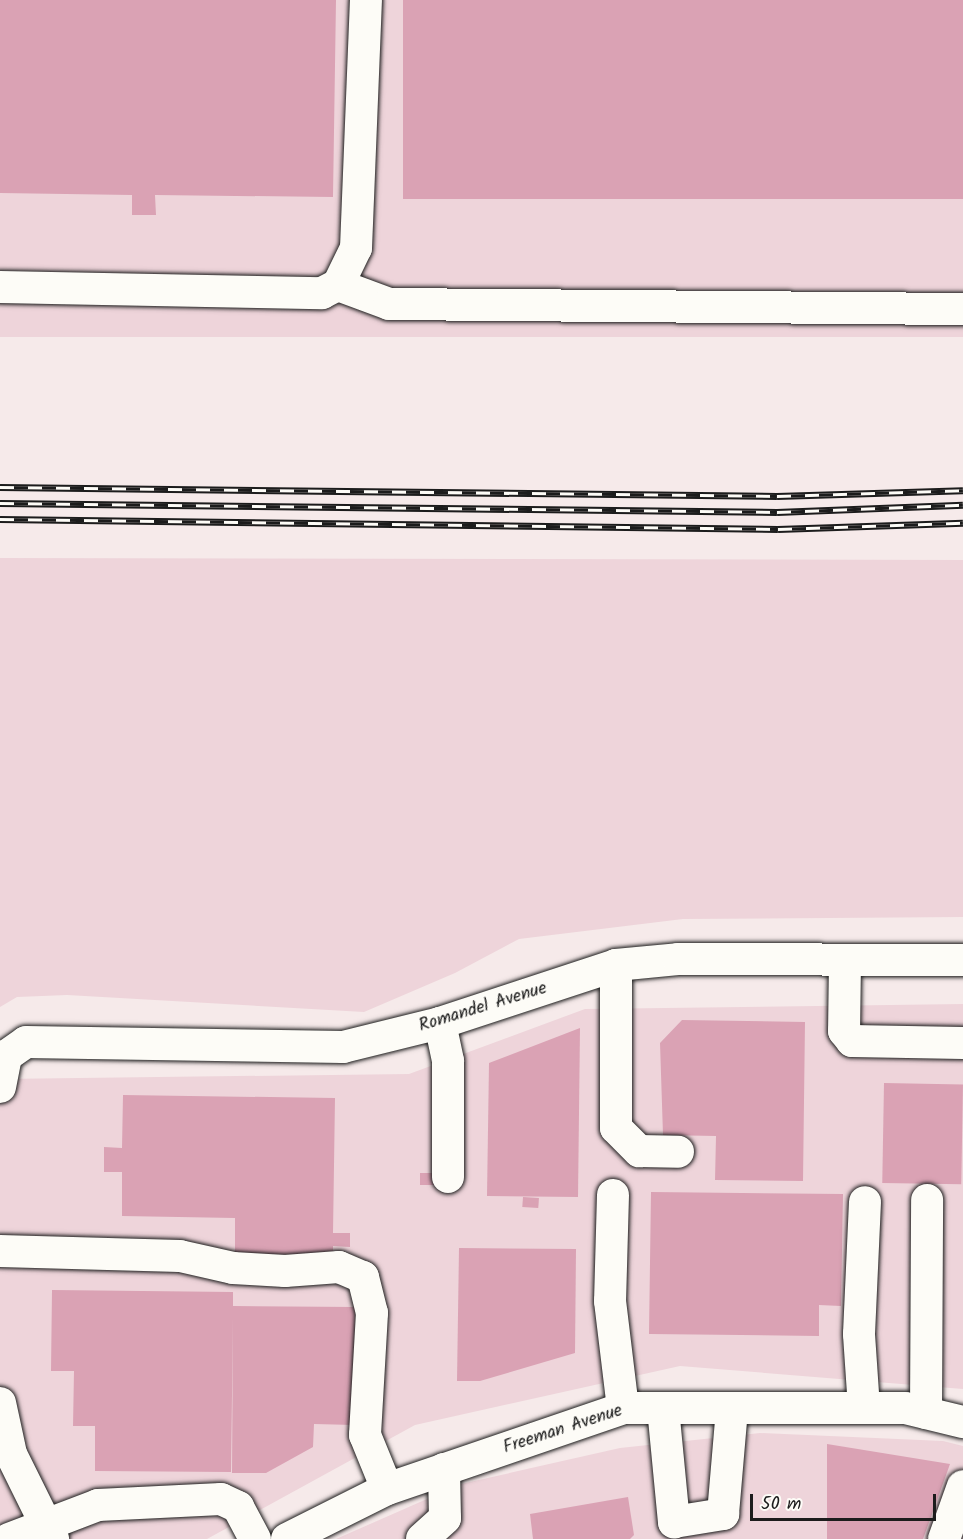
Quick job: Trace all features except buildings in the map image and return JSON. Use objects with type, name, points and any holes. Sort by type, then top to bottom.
[{"type":"street","points":[[0,287],[322,293],[338,285],[356,248],[366,0]]},
{"type":"street","points":[[338,285],[389,304],[963,309]]},
{"type":"street","name":"Romandel Avenue","points":[[0,1087],[6,1056],[26,1042],[61,1040],[343,1047],[440,1023],[616,965],[678,959],[845,962],[963,960]]},
{"type":"street","points":[[845,962],[844,1031],[852,1041],[963,1043]]},
{"type":"street","points":[[616,965],[616,1128],[639,1151],[678,1152]]},
{"type":"street","points":[[440,1023],[448,1061],[448,1177]]},
{"type":"street","points":[[613,1194],[610,1301],[623,1408]]},
{"type":"street","points":[[926,1413],[927,1200]]},
{"type":"street","points":[[864,1408],[859,1334],[866,1202]]},
{"type":"street","points":[[0,1251],[180,1256],[232,1268],[285,1271],[339,1268],[363,1278],[372,1313],[365,1436],[387,1489]]},
{"type":"street","points":[[0,1403],[11,1454],[49,1532]]},
{"type":"street","name":"Freeman Avenue","points":[[299,1536],[387,1489],[623,1408],[905,1408],[963,1422]]},
{"type":"street","points":[[663,1408],[674,1522],[723,1514],[732,1408]]},
{"type":"street","points":[[422,1539],[445,1518],[444,1469]]},
{"type":"street","points":[[944,1539],[963,1486]]},
{"type":"street","points":[[9,1539],[49,1532],[98,1505],[221,1499],[238,1507],[255,1539]]},
{"type":"shaded area","points":[[0,0],[963,0],[963,337],[0,337]]},
{"type":"shaded area","points":[[0,558],[963,560],[963,917],[683,919],[519,939],[455,973],[364,1012],[67,995],[17,997],[0,1007]]},
{"type":"shaded area","points":[[963,1004],[963,1389],[680,1366],[415,1425],[207,1539],[0,1539],[0,1079],[409,1074],[585,1009]]},
{"type":"shaded area","points":[[760,1433],[943,1441],[963,1446],[963,1539],[336,1539],[461,1484],[620,1448]]},
{"type":"railway","points":[[0,487],[777,496],[963,490]]},
{"type":"railway","points":[[0,503],[777,512],[963,505]]},
{"type":"railway","points":[[0,519],[778,529],[963,523]]}]
